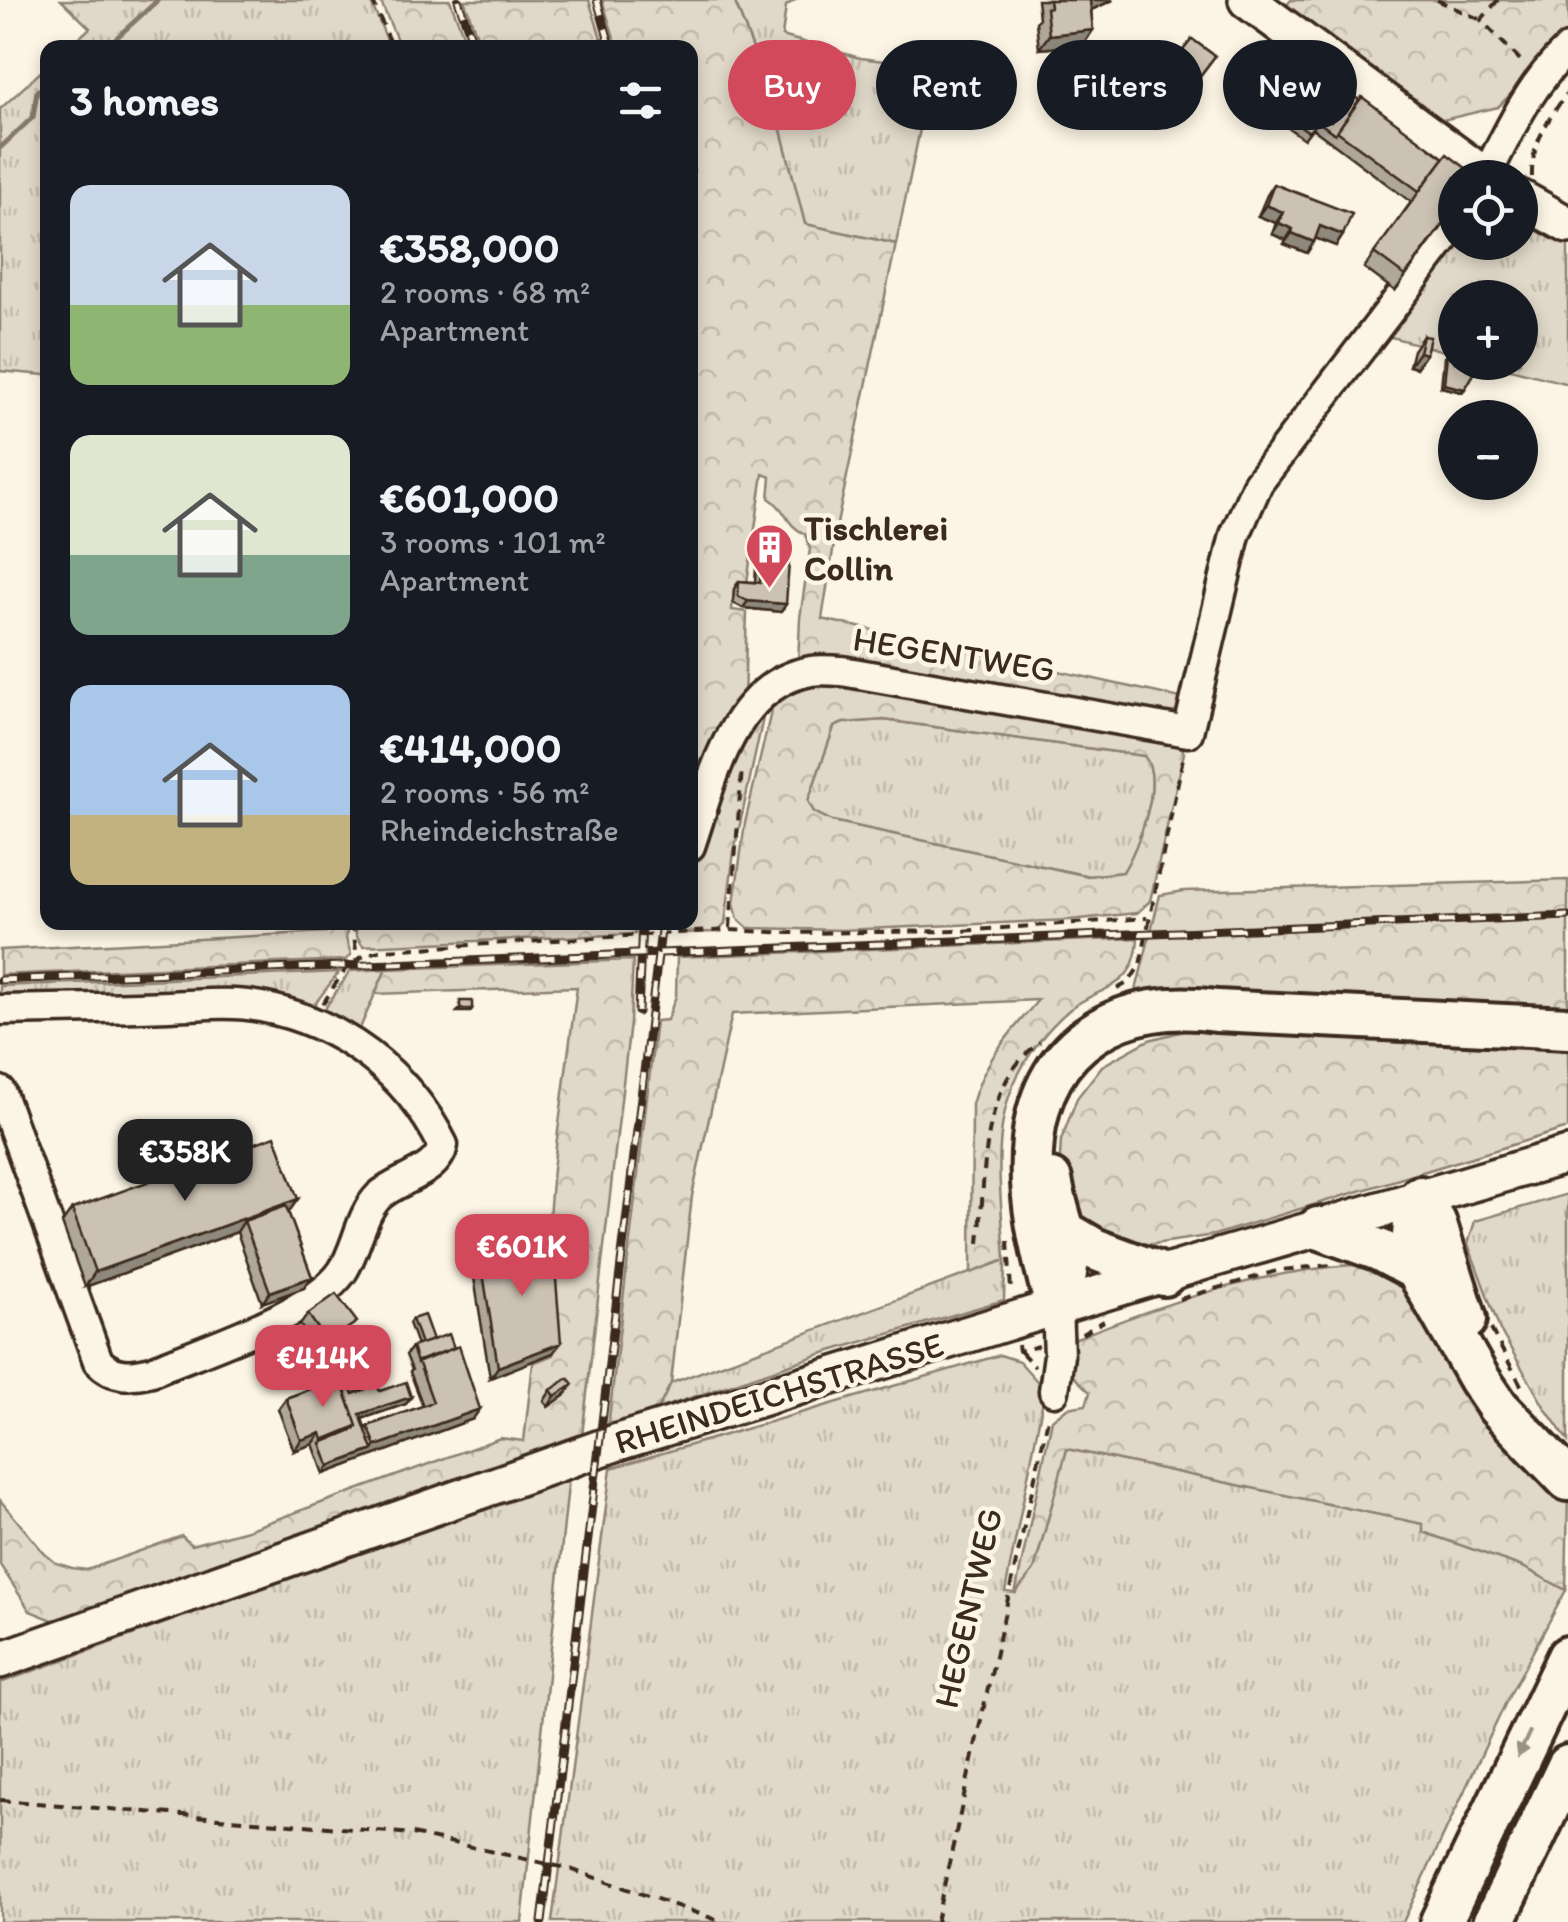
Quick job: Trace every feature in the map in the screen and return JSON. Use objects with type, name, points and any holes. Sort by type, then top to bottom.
[{"type":"highway","points":[[1058,1324],[1041,1259],[1032,1172],[1033,1139],[1051,1082],[1092,1032],[1114,1020],[1160,1007],[1187,1006],[1217,1011],[1568,1028]]},
{"type":"highway","points":[[1058,1324],[1070,1259],[1067,1232],[1049,1170],[1052,1130],[1067,1090],[1083,1068],[1121,1039],[1162,1022],[1217,1011]]},
{"type":"highway","points":[[1420,1197],[1412,1230],[1417,1270],[1498,1407],[1530,1420]]},
{"type":"highway","points":[[1420,1197],[1435,1222],[1452,1282],[1477,1343],[1568,1480]]},
{"type":"highway","points":[[1318,1228],[1379,1250],[1417,1270]]},
{"type":"highway","points":[[1067,1232],[1169,1288]]},
{"type":"highway","points":[[1441,1922],[1568,1657]]},
{"type":"highway","points":[[1494,1922],[1568,1766]]},
{"type":"main road","points":[[1247,0],[1464,160]]},
{"type":"main road","points":[[1538,209],[1568,225]]},
{"type":"main road","name":"RHEINDEICHSTRASSE","points":[[0,1660],[618,1442],[1058,1324],[1169,1288],[1318,1228],[1568,1155]]},
{"type":"street","points":[[1495,160],[1539,79],[1568,49]]},
{"type":"street","points":[[1188,732],[1235,535],[1246,504],[1438,246]]},
{"type":"street","name":"HEGENTWEG","points":[[698,824],[741,717],[763,693],[811,671],[842,671],[1188,732]]},
{"type":"street","points":[[0,1010],[260,1006],[311,1023],[353,1043],[399,1080],[432,1123],[443,1145],[441,1155],[426,1168],[378,1197],[341,1273],[326,1288],[264,1327],[133,1376],[118,1374],[98,1361],[0,1091]]},
{"type":"street","points":[[1054,1391],[1060,1356],[1058,1324]]},
{"type":"path","points":[[372,0],[390,40]]},
{"type":"path","points":[[1437,0],[1481,20],[1539,79]]},
{"type":"path","points":[[1481,20],[1498,0]]},
{"type":"path","points":[[1532,160],[1547,120],[1568,92]]},
{"type":"path","points":[[311,1023],[348,965],[357,957],[384,950],[730,930],[790,934],[959,931],[1148,918],[1188,732]]},
{"type":"path","points":[[730,930],[743,761]]},
{"type":"path","points":[[353,930],[357,957]]},
{"type":"path","points":[[979,1243],[991,1119],[1002,1084],[1020,1056],[1044,1039]]},
{"type":"path","points":[[1169,1288],[1338,1264]]},
{"type":"path","points":[[1058,1324],[1086,1332],[1103,1322]]},
{"type":"path","points":[[1491,1328],[1530,1420]]},
{"type":"path","name":"HEGENTWEG","points":[[936,1922],[1054,1391]]},
{"type":"path","points":[[0,1800],[412,1834],[570,1869],[723,1922]]},
{"type":"green space","points":[[61,0],[370,0],[387,40],[77,40],[90,28]]},
{"type":"green space","points":[[380,0],[450,0],[465,40],[397,40]]},
{"type":"green space","points":[[464,0],[589,0],[602,40],[478,40]]},
{"type":"green space","points":[[602,0],[734,0],[750,40],[728,40],[728,130],[781,130],[805,224],[896,244],[838,519],[822,619],[1190,700],[1183,710],[1165,715],[798,665],[810,549],[805,534],[769,498],[771,477],[763,474],[746,589],[734,589],[732,610],[747,612],[744,698],[698,809],[698,40],[615,40]]},
{"type":"green space","points":[[734,0],[795,0],[786,6],[782,36],[796,40],[750,40]]},
{"type":"green space","points":[[1291,0],[1568,0],[1568,37],[1498,107],[1443,120],[1357,58],[1357,40],[1331,40],[1285,7]]},
{"type":"green space","points":[[856,57],[876,60],[876,130],[920,130],[896,244],[805,224],[781,130],[856,130]]},
{"type":"green space","points":[[40,72],[40,375],[0,371],[0,109]]},
{"type":"green space","points":[[1538,229],[1568,244],[1568,384],[1538,376],[1538,280],[1438,280],[1438,350],[1387,336],[1442,260],[1538,260]]},
{"type":"green space","points":[[829,682],[1179,740],[1184,753],[1150,901],[1137,913],[1070,920],[842,930],[748,928],[738,919],[734,903],[745,823],[773,703],[790,693]],"holes":[[[884,720],[1144,756],[1150,767],[1151,797],[1142,831],[1123,872],[1088,876],[832,821],[814,812],[808,801],[834,727],[843,723]]]},
{"type":"green space","points":[[765,709],[734,852],[725,924],[718,932],[678,933],[698,930],[698,849],[730,757]]},
{"type":"green space","points":[[884,720],[1144,756],[1150,767],[1151,797],[1142,831],[1123,872],[1089,876],[832,821],[814,812],[808,801],[834,727]]},
{"type":"green space","points":[[1568,880],[1568,1009],[1133,1002],[1160,895],[1184,891]]},
{"type":"green space","points":[[347,930],[351,955],[346,960],[0,975],[0,950]]},
{"type":"green space","points":[[356,930],[635,930],[635,934],[363,946]]},
{"type":"green space","points":[[1138,938],[1135,956],[1123,978],[1061,1017],[1017,1077],[1008,1099],[1000,1144],[1005,1260],[971,1273],[972,1104],[991,1060],[1038,1000],[732,1014],[692,1196],[671,1383],[658,1409],[608,1427],[656,1021],[667,1020],[676,996],[677,957]]},
{"type":"green space","points":[[633,960],[630,1023],[582,1436],[60,1623],[30,1611],[0,1565],[0,1500],[56,1563],[87,1570],[182,1536],[191,1545],[247,1530],[500,1438],[524,1441],[533,1363],[553,1355],[546,1253],[577,987],[375,994],[386,969]]},
{"type":"green space","points":[[386,969],[357,1035],[326,1014],[326,1007],[350,971]]},
{"type":"green space","points":[[339,972],[314,1005],[303,1010],[0,1004],[0,986]]},
{"type":"green space","points":[[1271,1029],[1568,1043],[1568,1128],[1214,1235],[1127,1248],[1092,1229],[1064,1195],[1059,1174],[1061,1140],[1077,1098],[1102,1066],[1149,1040],[1188,1030]]},
{"type":"green space","points":[[1568,1194],[1568,1441],[1500,1330],[1468,1244],[1475,1221]]},
{"type":"green space","points":[[1005,1260],[1004,1300],[824,1353],[658,1409],[671,1383]]},
{"type":"green space","points":[[1366,1264],[1400,1268],[1568,1496],[1566,1590],[1523,1567],[1423,1532],[1423,1524],[1067,1449],[1034,1570],[1015,1594],[1052,1420],[1067,1408],[1086,1405],[1090,1392],[1070,1373],[1069,1341],[1215,1290],[1290,1273]]},
{"type":"green space","points":[[1000,1355],[1019,1361],[1045,1390],[1005,1592],[1015,1593],[1034,1570],[1067,1449],[1424,1524],[1566,1590],[1507,1700],[1403,1922],[552,1922],[611,1468]]},
{"type":"green space","points":[[569,1476],[522,1922],[0,1922],[0,1683]]},
{"type":"building","points":[[1049,0],[1091,0],[1093,30],[1049,35]]},
{"type":"building","points":[[1203,47],[1215,56],[1203,72]]},
{"type":"building","points":[[1362,97],[1444,158],[1438,160],[1438,166],[1419,191],[1337,131],[1357,130],[1357,104]]},
{"type":"building","points":[[1438,166],[1438,231],[1405,276],[1374,253]]},
{"type":"building","points":[[1274,184],[1352,214],[1343,235],[1320,226],[1314,242],[1292,233],[1293,229],[1279,223],[1283,212],[1266,205]]},
{"type":"building","points":[[1423,336],[1430,337],[1426,354],[1419,352]]},
{"type":"building","points":[[1444,380],[1470,380],[1465,389],[1444,384]]},
{"type":"building","name":"Tischlerei Collin","points":[[762,561],[789,563],[786,604],[748,601],[738,596],[739,581],[760,583]]},
{"type":"building","points":[[460,1001],[472,1001],[472,1009],[460,1009]]},
{"type":"building","points":[[275,1136],[298,1199],[95,1272],[72,1209]]},
{"type":"building","points":[[286,1206],[312,1277],[270,1292],[244,1221]]},
{"type":"building","points":[[553,1242],[561,1343],[498,1367],[479,1248]]},
{"type":"building","points":[[336,1294],[357,1322],[348,1328],[365,1351],[344,1366],[308,1314]]},
{"type":"building","points":[[424,1315],[433,1340],[421,1344],[412,1319]]},
{"type":"building","points":[[449,1334],[454,1348],[417,1363],[412,1347]]},
{"type":"building","points":[[459,1346],[480,1409],[376,1446],[368,1426],[433,1402],[418,1361]]},
{"type":"building","points":[[357,1359],[380,1391],[406,1382],[411,1397],[360,1414],[373,1450],[329,1466],[321,1443],[357,1426],[345,1391],[351,1389],[353,1394],[364,1390],[348,1366]]},
{"type":"building","points":[[349,1375],[353,1385],[344,1389],[357,1426],[323,1440],[321,1433],[301,1440],[286,1398]]},
{"type":"building","points":[[568,1378],[573,1384],[555,1396],[551,1390]]},
{"type":"waterway","points":[[114,40],[158,0]]},
{"type":"waterway","points":[[0,148],[33,117],[40,89]]},
{"type":"railway","points":[[458,0],[472,40]]},
{"type":"railway","points":[[597,0],[609,40]]},
{"type":"railway","points":[[0,980],[1568,916]]},
{"type":"railway","points":[[638,1012],[642,930]]},
{"type":"railway","points":[[542,1922],[661,930]]},
{"type":"place","name":"Tischlerei Collin","points":[[769,590]]}]
